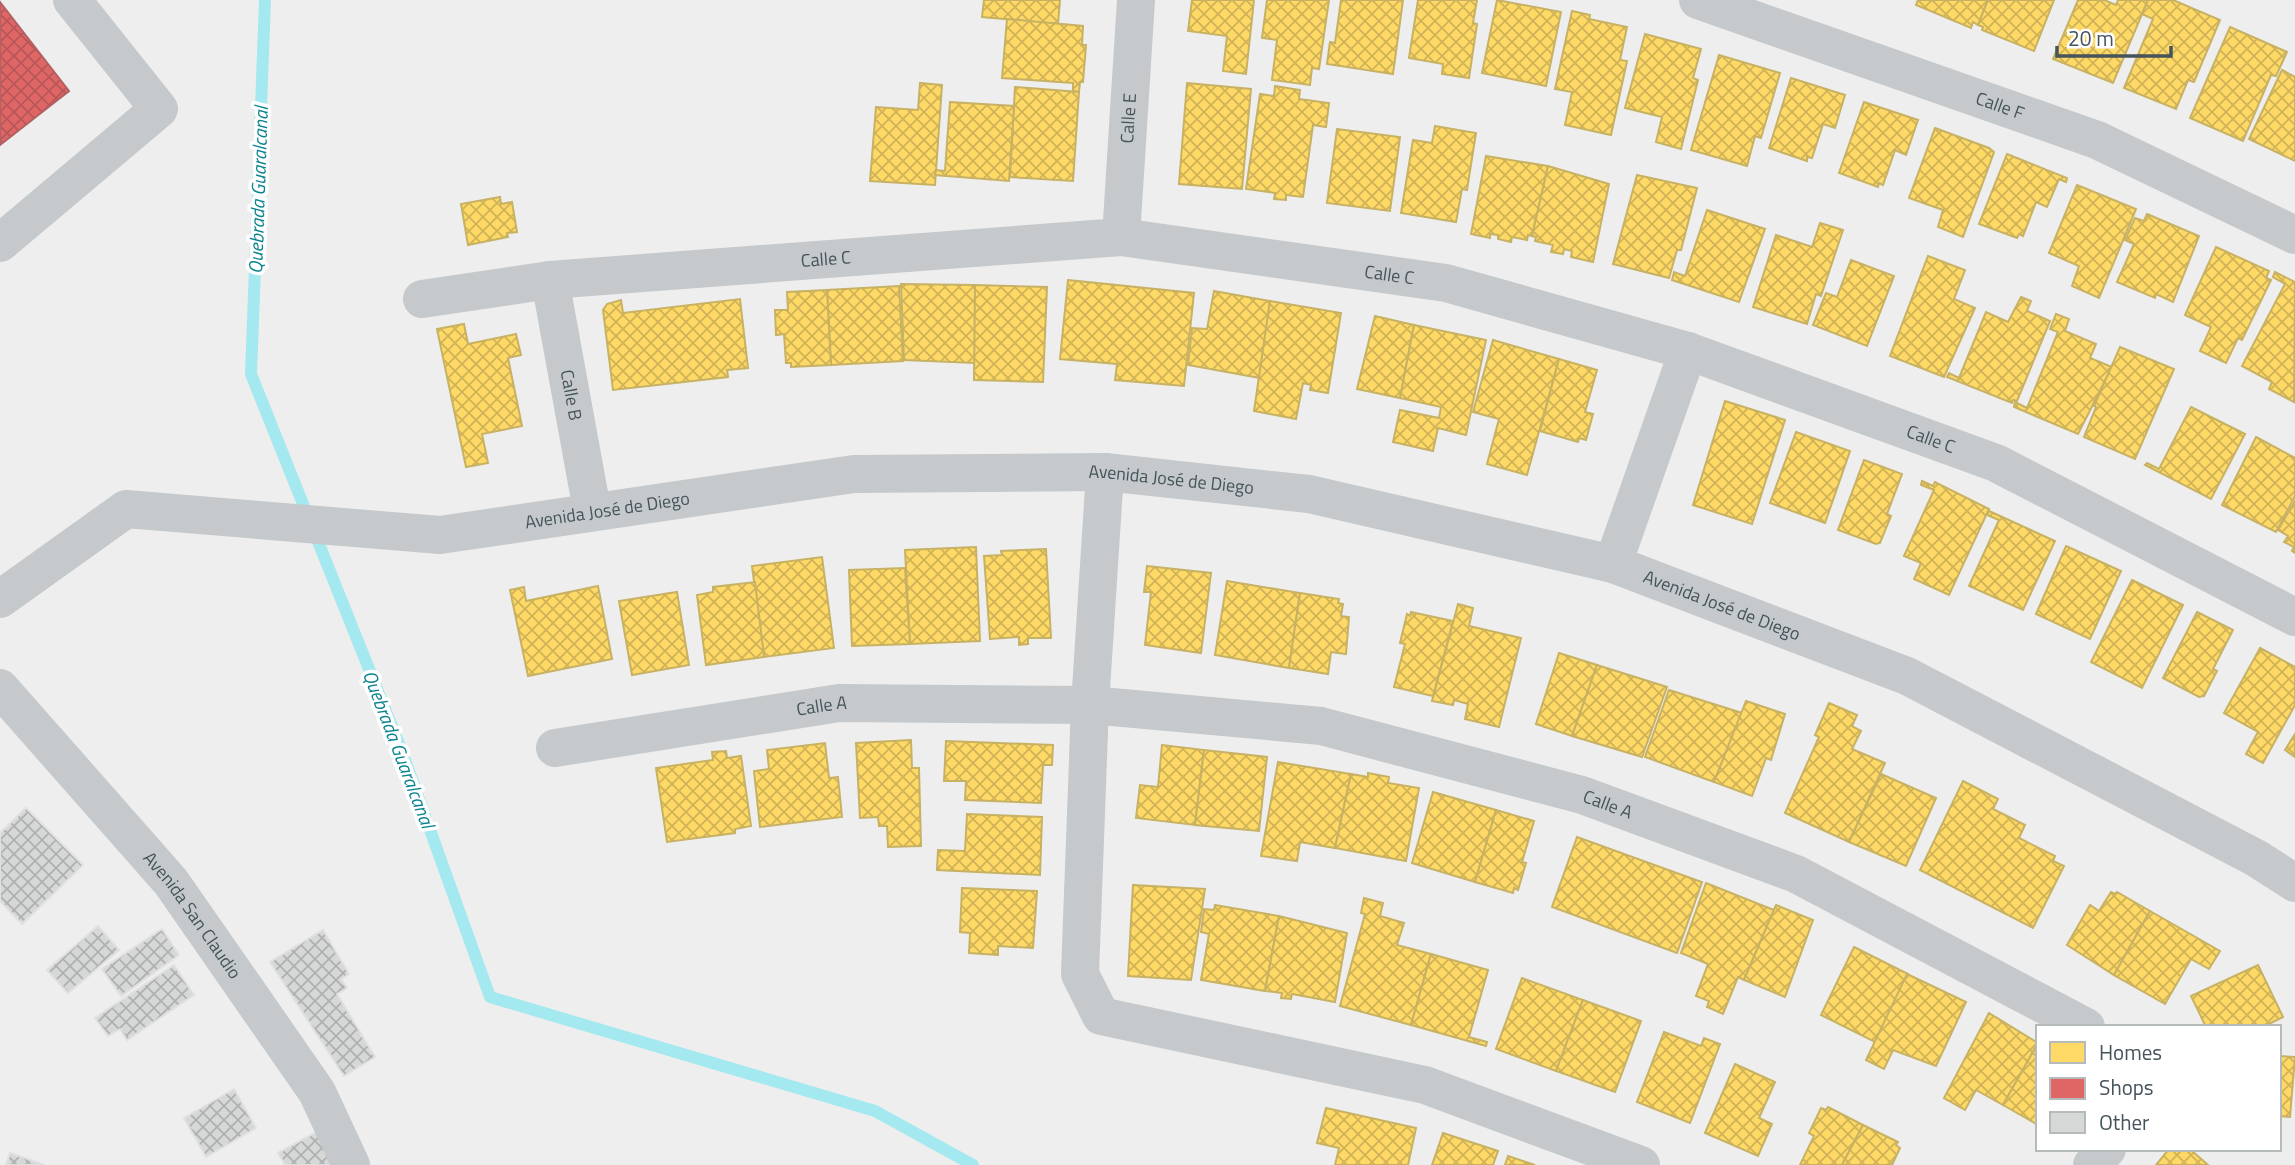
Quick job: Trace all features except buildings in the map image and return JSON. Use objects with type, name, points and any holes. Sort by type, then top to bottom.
[{"type":"street","points":[[0,243],[159,109],[72,0]]},
{"type":"street","name":"Calle E","points":[[1121,237],[1136,0]]},
{"type":"street","name":"Calle F","points":[[1698,0],[2096,140],[2295,235]]},
{"type":"street","name":"Calle C","points":[[422,299],[550,281],[1121,237],[1446,283],[1688,351],[1996,463],[2295,617]]},
{"type":"street","name":"Calle B","points":[[550,281],[592,510]]},
{"type":"street","points":[[1613,564],[1688,351]]},
{"type":"street","points":[[1105,472],[1090,705],[1080,974],[1101,1016],[1425,1085],[1641,1165]]},
{"type":"street","name":"Avenida José de Diego","points":[[0,599],[126,509],[440,535],[592,510],[854,474],[1105,472],[1309,494],[1613,564],[1907,676],[2256,858],[2295,883]]},
{"type":"street","name":"Avenida San Claudio","points":[[0,688],[171,882],[317,1092],[351,1165]]},
{"type":"street","name":"Calle A","points":[[555,748],[839,702],[1090,705],[1321,726],[1582,795],[1796,874],[2082,1025]]},
{"type":"street","points":[[2092,1165],[2105,1151]]},
{"type":"waterway","name":"Quebrada Guaralcanal","points":[[265,0],[251,374],[401,749],[490,997],[875,1111],[973,1165]]}]
